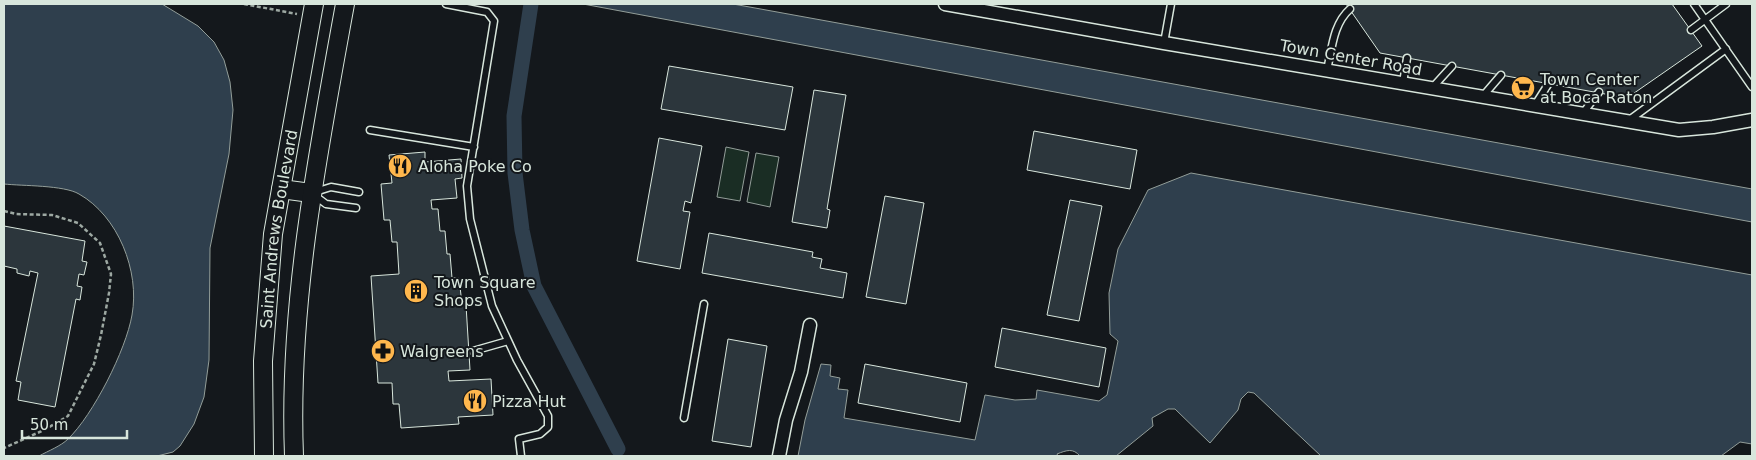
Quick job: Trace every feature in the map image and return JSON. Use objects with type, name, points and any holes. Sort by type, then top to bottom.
[{"type":"street","name":"Saint Andrews Boulevard","points":[[264,456],[264,361],[273,234],[314,4]]},
{"type":"street","name":"Saint Andrews Boulevard","points":[[294,456],[294,377],[297,308],[304,239],[345,4]]},
{"type":"street","name":"Town Center Road","points":[[945,4],[1679,130],[1713,127],[1752,120]]},
{"type":"street","points":[[281,189],[312,193]]},
{"type":"street","points":[[779,456],[786,420],[801,372],[810,325]]},
{"type":"lane","points":[[446,4],[487,12],[494,21],[467,186],[470,219],[492,306],[508,341],[548,416],[548,427],[540,434],[519,439],[521,456]]},
{"type":"lane","points":[[1164,43],[1171,4]]},
{"type":"lane","points":[[1694,4],[1752,87]]},
{"type":"lane","points":[[1691,30],[1726,4]]},
{"type":"lane","points":[[1327,70],[1337,26],[1342,16],[1350,8]]},
{"type":"lane","points":[[1628,121],[1726,49]]},
{"type":"lane","points":[[1403,83],[1407,58]]},
{"type":"lane","points":[[1432,88],[1452,66]]},
{"type":"lane","points":[[1483,96],[1501,75]]},
{"type":"lane","points":[[1535,105],[1549,83]]},
{"type":"lane","points":[[1583,113],[1599,92]]},
{"type":"lane","points":[[370,130],[474,147]]},
{"type":"lane","points":[[312,193],[331,187],[359,192]]},
{"type":"lane","points":[[312,193],[326,204],[356,208]]},
{"type":"lane","points":[[684,418],[704,304]]},
{"type":"lane","points":[[473,351],[508,341]]},
{"type":"path","points":[[244,4],[297,14]]},
{"type":"path","points":[[4,211],[16,214],[52,215],[78,223],[100,243],[110,274],[109,294],[94,364],[68,416],[44,430],[4,448]]},
{"type":"green space","points":[[726,147],[749,152],[740,201],[717,197]]},
{"type":"green space","points":[[756,153],[779,157],[770,207],[747,202]]},
{"type":"water","points":[[4,4],[162,4],[198,26],[214,42],[224,60],[230,82],[233,110],[229,154],[210,248],[209,360],[204,397],[194,424],[180,446],[173,452],[157,456],[39,456],[68,439],[78,428],[98,398],[116,363],[129,329],[134,298],[133,281],[123,246],[115,230],[93,204],[72,191],[43,186],[4,184]]},
{"type":"water","points":[[583,4],[733,4],[1752,189],[1752,222]]},
{"type":"water","points":[[1191,173],[1752,275],[1752,444],[1740,442],[1721,456],[1321,456],[1254,393],[1248,392],[1241,399],[1238,410],[1210,443],[1175,409],[1168,409],[1152,418],[1153,426],[1116,456],[1080,456],[1070,450],[1057,454],[1058,456],[798,456],[805,420],[821,364],[831,365],[830,376],[840,378],[838,389],[848,390],[844,418],[975,440],[985,395],[1015,400],[1036,399],[1037,390],[1099,401],[1107,395],[1118,341],[1110,334],[1109,293],[1118,249],[1148,190]]},
{"type":"building","points":[[1346,4],[1672,4],[1702,46],[1627,98],[1380,53]]},
{"type":"building","points":[[669,66],[793,87],[785,130],[661,109]]},
{"type":"building","points":[[814,90],[846,95],[827,209],[830,210],[827,228],[792,222]]},
{"type":"building","points":[[1034,131],[1137,150],[1130,189],[1027,170]]},
{"type":"building","points":[[659,138],[702,146],[691,203],[685,201],[683,211],[690,212],[680,269],[637,261]]},
{"type":"building","name":"Town Square Shops","points":[[425,152],[425,162],[461,159],[462,178],[455,179],[457,198],[431,200],[432,209],[438,209],[440,231],[445,231],[447,254],[450,254],[452,278],[459,278],[462,304],[466,305],[470,370],[448,371],[449,381],[491,379],[493,415],[458,417],[459,424],[401,428],[399,404],[393,404],[392,383],[378,383],[371,276],[399,274],[397,242],[392,242],[390,220],[384,220],[381,184],[392,183],[389,155]]},
{"type":"building","points":[[885,196],[924,203],[906,304],[866,297]]},
{"type":"building","points":[[1070,200],[1102,206],[1079,321],[1047,315]]},
{"type":"building","points":[[4,226],[85,241],[82,261],[87,262],[84,275],[79,274],[77,286],[82,287],[80,300],[76,299],[55,407],[18,400],[21,382],[16,381],[38,273],[30,271],[29,276],[17,273],[17,269],[4,266]]},
{"type":"building","points":[[709,233],[813,252],[812,257],[822,259],[820,268],[847,273],[843,298],[702,273]]},
{"type":"building","points":[[1002,328],[1106,348],[1099,387],[995,367]]},
{"type":"building","points":[[728,339],[767,346],[751,447],[712,441]]},
{"type":"building","points":[[865,364],[967,383],[960,422],[858,403]]},
{"type":"waterway","points":[[531,4],[514,116],[515,173],[522,230],[534,286],[618,449]]},
{"type":"place","name":"Town Center at Boca Raton","points":[[1523,88]]},
{"type":"place","name":"Aloha Poke Co","points":[[400,166]]},
{"type":"place","name":"Town Square Shops","points":[[416,291]]},
{"type":"place","name":"Walgreens","points":[[383,351]]},
{"type":"place","name":"Pizza Hut","points":[[475,401]]}]
